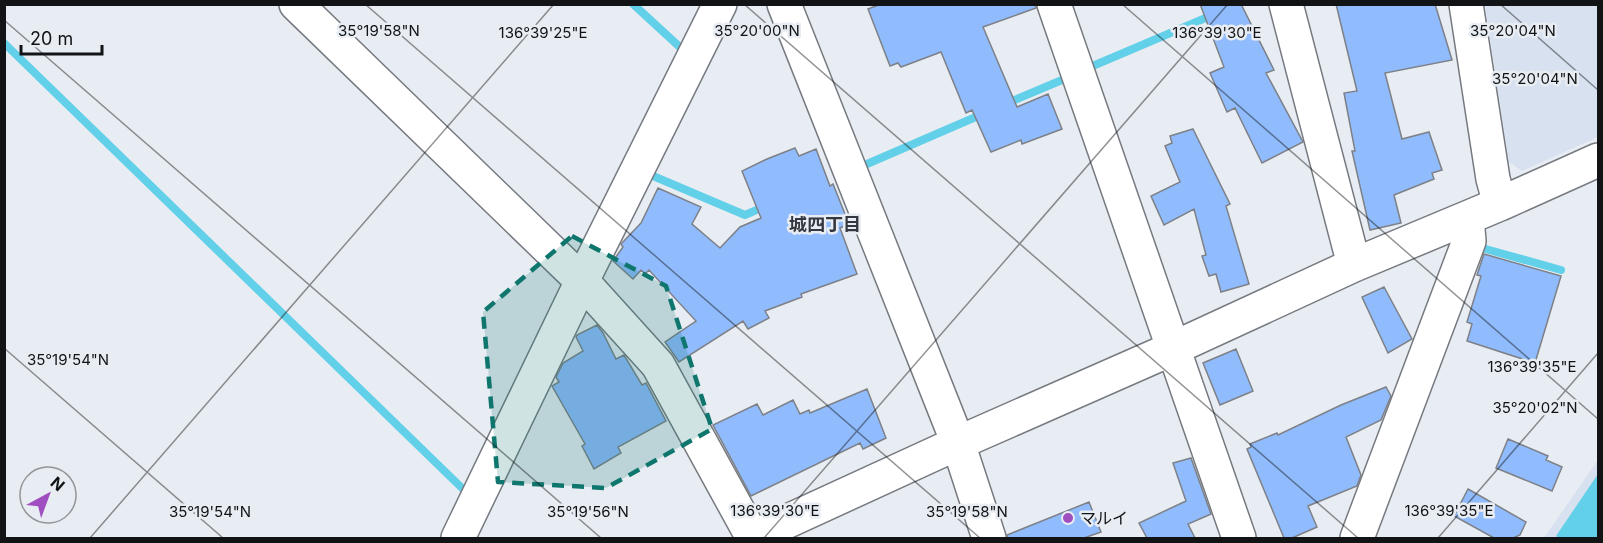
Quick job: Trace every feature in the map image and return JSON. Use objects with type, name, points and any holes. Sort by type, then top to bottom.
[{"type":"street","points":[[296,4],[582,281],[658,365],[752,538],[1354,265],[1599,160]]},
{"type":"street","points":[[458,538],[582,281],[720,4]]},
{"type":"street","points":[[784,4],[958,443],[989,538]]},
{"type":"street","points":[[1054,4],[1239,538]]},
{"type":"street","points":[[1286,4],[1354,265]]},
{"type":"street","points":[[1466,4],[1493,179],[1500,204]]},
{"type":"street","points":[[1357,538],[1469,241],[1467,218]]},
{"type":"highlighted area","points":[[572,236],[666,286],[712,429],[606,488],[498,482],[483,312]]},
{"type":"shaded area","points":[[1485,5],[1598,5],[1598,137],[1522,171],[1509,162]]},
{"type":"shaded area","points":[[1598,460],[1598,538],[1544,538]]},
{"type":"water","points":[[1598,474],[1598,538],[1559,538],[1556,536]]},
{"type":"building","points":[[881,4],[1036,4],[1036,8],[983,27],[1017,107],[1048,94],[1062,129],[1022,144],[1021,140],[991,152],[972,110],[966,113],[941,52],[901,67],[898,63],[890,66],[868,9]]},
{"type":"building","points":[[1200,4],[1241,4],[1274,70],[1266,73],[1303,142],[1262,163],[1235,108],[1227,112],[1210,73],[1224,67]]},
{"type":"building","points":[[1336,4],[1435,4],[1452,60],[1385,73],[1402,139],[1429,132],[1442,170],[1432,173],[1434,179],[1394,195],[1401,223],[1370,230],[1352,151],[1355,151],[1344,93],[1357,91]]},
{"type":"building","points":[[1193,129],[1230,204],[1226,206],[1249,284],[1221,292],[1216,274],[1209,276],[1202,256],[1206,255],[1194,209],[1164,225],[1151,196],[1180,182],[1165,146],[1172,143],[1170,136]]},
{"type":"building","points":[[795,148],[799,156],[816,149],[830,186],[833,184],[849,224],[840,228],[857,274],[801,294],[802,297],[765,311],[769,318],[748,329],[743,321],[679,362],[665,342],[696,321],[649,270],[645,274],[641,270],[633,279],[613,261],[623,247],[621,244],[641,223],[658,188],[701,207],[692,224],[720,248],[740,227],[761,218],[742,171]]},
{"type":"building","points":[[1484,254],[1561,276],[1535,363],[1467,341],[1472,324],[1467,322],[1481,276],[1477,275]]},
{"type":"building","points":[[1384,287],[1412,339],[1388,353],[1362,297]]},
{"type":"building","points":[[597,325],[616,359],[624,355],[642,385],[646,383],[666,421],[618,447],[621,453],[594,469],[582,446],[585,444],[552,386],[559,382],[556,377],[563,363],[583,351],[577,335]]},
{"type":"building","points":[[1236,349],[1253,391],[1220,405],[1203,363]]},
{"type":"building","points":[[1386,387],[1391,396],[1381,420],[1346,437],[1361,475],[1357,486],[1308,506],[1317,527],[1292,538],[1284,538],[1247,449],[1251,447],[1250,444],[1277,433],[1278,435],[1341,405]]},
{"type":"building","points":[[867,389],[886,438],[863,449],[860,443],[751,496],[713,425],[757,404],[763,415],[793,400],[800,414],[809,410],[810,413]]},
{"type":"building","points":[[1508,439],[1548,456],[1546,460],[1562,467],[1552,491],[1496,468]]},
{"type":"building","points":[[1191,458],[1211,514],[1188,524],[1195,538],[1147,538],[1139,523],[1186,501],[1173,463]]},
{"type":"building","points":[[1468,489],[1526,522],[1520,535],[1513,538],[1494,538],[1454,516]]},
{"type":"building","name":"マルイ","points":[[1089,502],[1101,532],[1084,538],[1007,538],[1007,535]]},
{"type":"waterway","points":[[633,4],[683,50]]},
{"type":"waterway","points":[[1095,65],[1215,14]]},
{"type":"waterway","points":[[4,43],[465,491]]},
{"type":"waterway","points":[[1005,104],[1062,80]]},
{"type":"waterway","points":[[867,164],[985,113]]},
{"type":"waterway","points":[[646,173],[745,215],[768,205]]},
{"type":"waterway","points":[[1482,248],[1561,270]]},
{"type":"place","name":"マルイ","points":[[1068,518]]},
{"type":"district","name":"城四丁目","points":[[825,224]]}]
